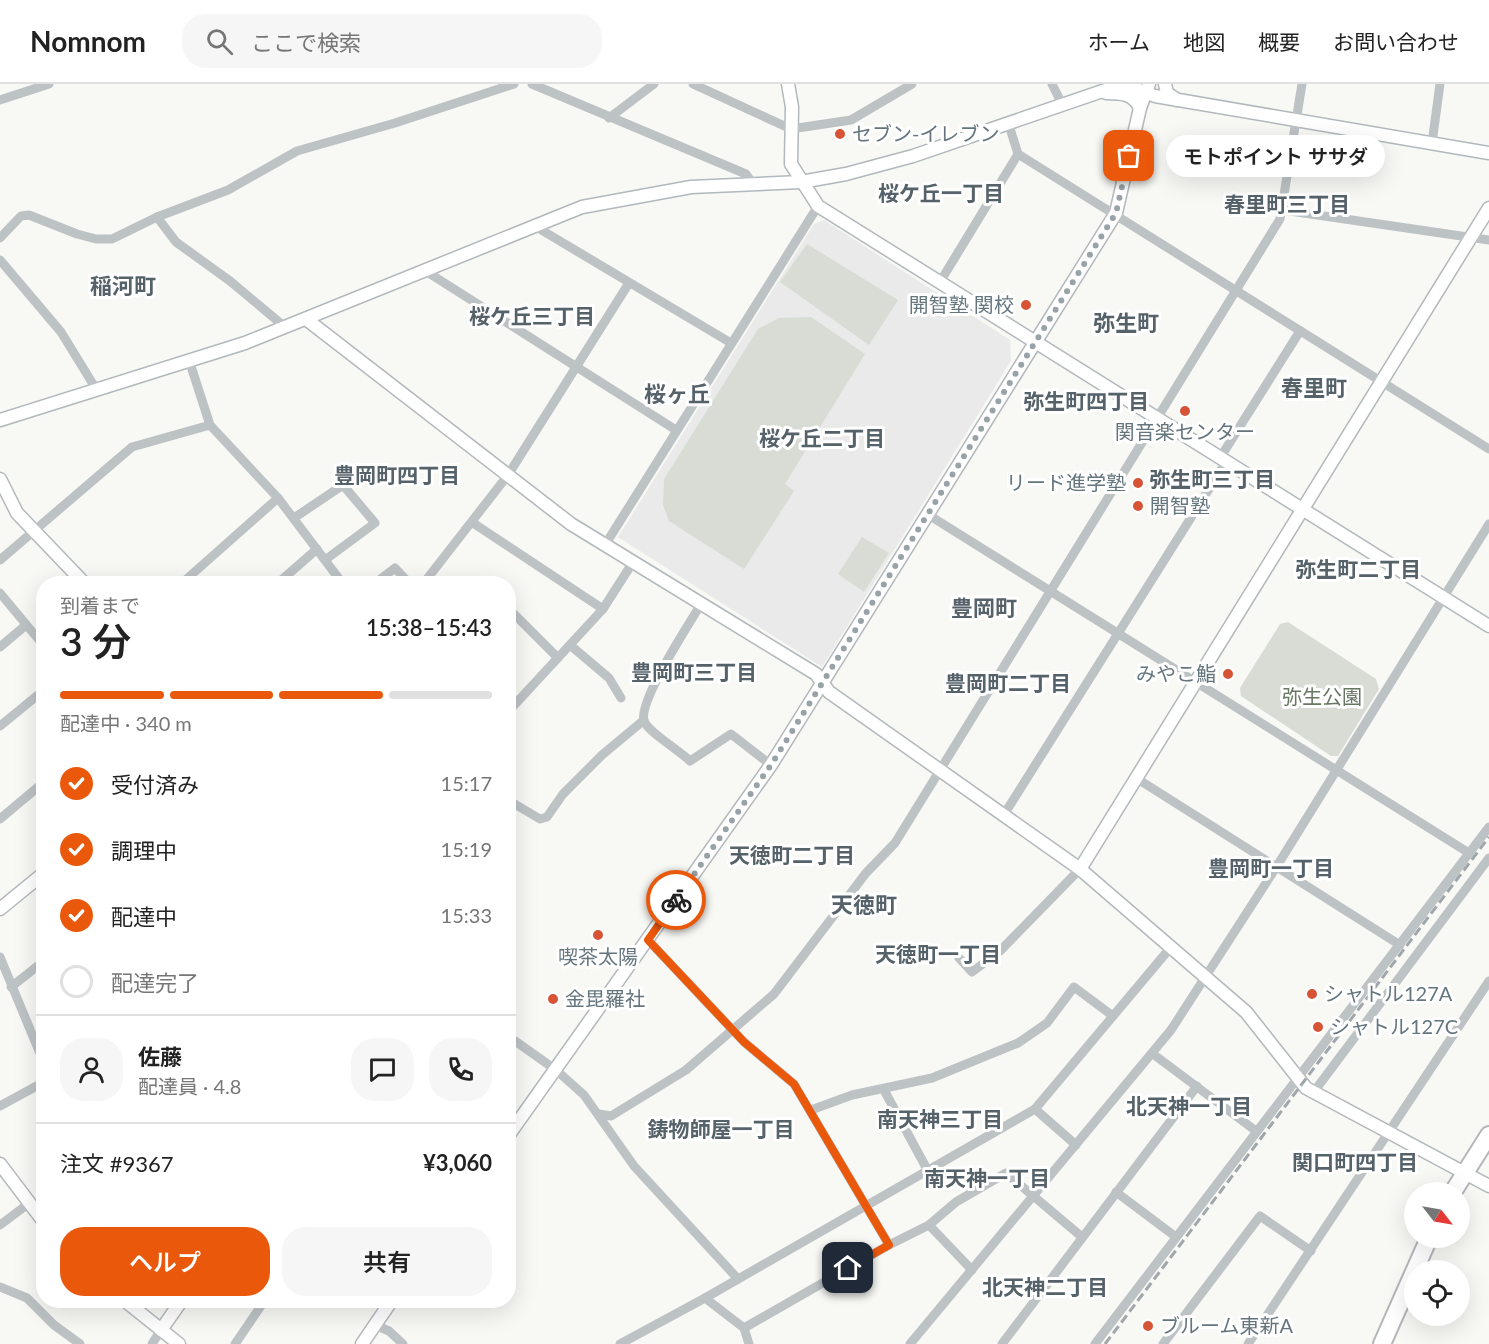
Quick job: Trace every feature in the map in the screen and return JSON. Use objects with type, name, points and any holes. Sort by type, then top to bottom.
[{"type":"highway","points":[[1459,1182],[1489,1135]]},
{"type":"highway","points":[[1382,1344],[1425,1248]]},
{"type":"street","points":[[0,100],[50,84]]},
{"type":"street","points":[[0,238],[21,216],[29,215],[96,239],[112,239],[157,217],[228,190],[297,151],[395,123],[514,84]]},
{"type":"street","points":[[532,84],[746,174],[753,184]]},
{"type":"street","points":[[609,118],[654,84]]},
{"type":"street","points":[[693,84],[791,129],[851,120],[912,84]]},
{"type":"street","points":[[788,84],[792,107],[791,164],[818,206],[1489,626]]},
{"type":"street","points":[[1052,84],[1062,104]]},
{"type":"street","points":[[0,420],[245,344],[582,207],[631,196],[691,187],[801,182],[913,156],[1123,84],[1177,100],[1489,153]]},
{"type":"street","points":[[1165,84],[1167,93],[1177,100]]},
{"type":"street","points":[[599,1114],[611,1116],[686,1070],[774,994],[866,873],[895,843],[1281,219],[1302,84]]},
{"type":"street","points":[[1432,143],[1440,84]]},
{"type":"street","points":[[516,1125],[771,765],[1116,213],[1140,108],[1149,91]]},
{"type":"street","points":[[1096,93],[1127,95],[1136,99],[1140,108]]},
{"type":"street","points":[[1008,122],[1018,154],[1116,213],[1237,292],[1489,449]]},
{"type":"street","points":[[940,282],[1018,154]]},
{"type":"street","points":[[605,545],[818,206]]},
{"type":"street","points":[[959,958],[972,972],[1000,951],[1080,868],[1301,507],[1489,208]]},
{"type":"street","points":[[1283,210],[1489,240]]},
{"type":"street","points":[[157,217],[176,242],[285,327]]},
{"type":"street","points":[[533,225],[731,342]]},
{"type":"street","points":[[0,260],[61,332],[96,390]]},
{"type":"street","points":[[424,270],[676,430]]},
{"type":"street","points":[[430,576],[473,524],[508,475],[578,368],[629,283]]},
{"type":"street","points":[[306,319],[571,524],[816,675],[829,692],[1005,813],[1080,868],[1246,1012],[1298,1079],[1313,1092],[1489,1186]]},
{"type":"street","points":[[1005,813],[1118,633],[1300,331]]},
{"type":"street","points":[[189,360],[210,425],[278,498],[337,576]]},
{"type":"street","points":[[0,560],[132,447],[210,425]]},
{"type":"street","points":[[0,479],[3,495],[17,513],[77,576]]},
{"type":"street","points":[[294,518],[343,485],[375,523],[325,560]]},
{"type":"street","points":[[190,576],[278,498]]},
{"type":"street","points":[[927,514],[1469,853]]},
{"type":"street","points":[[473,524],[603,609]]},
{"type":"street","points":[[910,1344],[1153,1054],[1206,977],[1277,866],[1489,524]]},
{"type":"street","points":[[287,576],[317,549]]},
{"type":"street","points":[[516,703],[603,609],[633,562]]},
{"type":"street","points":[[384,576],[395,568],[402,576]]},
{"type":"street","points":[[0,593],[36,637]]},
{"type":"street","points":[[701,604],[646,699],[644,720],[651,731],[677,748],[690,761],[731,734],[771,765]]},
{"type":"street","points":[[516,616],[558,658]]},
{"type":"street","points":[[0,646],[26,625]]},
{"type":"street","points":[[570,645],[609,678],[621,698]]},
{"type":"street","points":[[0,726],[36,697]]},
{"type":"street","points":[[516,805],[540,819],[547,817],[562,794],[644,720]]},
{"type":"street","points":[[1136,778],[1400,945]]},
{"type":"street","points":[[0,819],[36,789]]},
{"type":"street","points":[[1095,1344],[1489,827]]},
{"type":"street","points":[[1313,1092],[1489,858]]},
{"type":"street","points":[[0,909],[36,880]]},
{"type":"street","points":[[648,940],[744,1042],[794,1084],[868,1205],[889,1245]]},
{"type":"street","points":[[620,1344],[705,1298],[1035,1109],[1171,947]]},
{"type":"street","points":[[0,957],[36,1045]]},
{"type":"street","points":[[11,987],[36,967]]},
{"type":"street","points":[[1248,1344],[1489,981]]},
{"type":"street","points":[[811,1110],[852,1095],[933,1078],[1018,1043],[1047,1023],[1074,987],[1113,1017]]},
{"type":"street","points":[[516,1042],[556,1070],[584,1095],[633,1166],[738,1279]]},
{"type":"street","points":[[1153,1054],[1256,1131]]},
{"type":"street","points":[[0,1106],[36,1086]]},
{"type":"street","points":[[1002,1344],[1197,1086]]},
{"type":"street","points":[[884,1090],[928,1171]]},
{"type":"street","points":[[1035,1109],[1076,1145]]},
{"type":"street","points":[[0,1164],[36,1213]]},
{"type":"street","points":[[744,1328],[889,1245],[929,1225],[956,1202],[1006,1173],[1082,1237]]},
{"type":"street","points":[[1116,1192],[1176,1237]]},
{"type":"street","points":[[0,1226],[28,1204]]},
{"type":"street","points":[[1163,1344],[1260,1215],[1311,1251]]},
{"type":"street","points":[[929,1225],[972,1270]]},
{"type":"street","points":[[0,1287],[27,1298],[36,1307]]},
{"type":"street","points":[[705,1298],[744,1328],[749,1344]]},
{"type":"street","points":[[37,1308],[80,1344]]},
{"type":"street","points":[[134,1308],[179,1344]]},
{"type":"street","points":[[152,1344],[176,1308]]},
{"type":"street","points":[[235,1344],[260,1308]]},
{"type":"street","points":[[362,1344],[387,1308]]},
{"type":"street","points":[[375,1325],[389,1331],[403,1344]]},
{"type":"shaded area","points":[[824,220],[1010,340],[1011,361],[822,667],[618,537],[814,224]]},
{"type":"green space","points":[[807,244],[898,300],[869,345],[780,282]]},
{"type":"green space","points":[[811,317],[865,354],[785,484],[794,491],[744,569],[669,521],[663,505],[664,479],[758,329],[779,318]]},
{"type":"green space","points":[[862,537],[889,553],[864,592],[838,574]]},
{"type":"green space","name":"弥生公園","points":[[1288,622],[1376,679],[1379,689],[1338,756],[1331,756],[1241,696],[1240,688],[1280,624]]},
{"type":"railway","points":[[1105,1344],[1489,837]]},
{"type":"way so far","points":[[676,900],[771,765],[1116,213],[1129,156]]},
{"type":"place","name":"セブン-イレブン","points":[[840,134]]},
{"type":"place","name":"モトポイント ササダ","points":[[1129,156]]},
{"type":"place","name":"開智塾 関校","points":[[1026,305]]},
{"type":"place","name":"関音楽センター","points":[[1185,411]]},
{"type":"place","name":"リード進学塾","points":[[1138,483]]},
{"type":"place","name":"開智塾","points":[[1138,506]]},
{"type":"place","name":"みやこ鮨","points":[[1228,674]]},
{"type":"place","name":"喫茶太陽","points":[[598,935]]},
{"type":"place","name":"シャトル127A","points":[[1312,994]]},
{"type":"place","name":"金毘羅社","points":[[553,999]]},
{"type":"place","name":"シャトル127C","points":[[1318,1027]]},
{"type":"place","name":"ブルーム東新A","points":[[1148,1326]]},
{"type":"district","name":"桜ケ丘一丁目","points":[[941,194]]},
{"type":"district","name":"春里町三丁目","points":[[1287,205]]},
{"type":"district","name":"稲河町","points":[[123,286]]},
{"type":"district","name":"桜ケ丘三丁目","points":[[532,317]]},
{"type":"district","name":"弥生町","points":[[1126,323]]},
{"type":"district","name":"春里町","points":[[1314,388]]},
{"type":"district","name":"桜ヶ丘","points":[[677,394]]},
{"type":"district","name":"弥生町四丁目","points":[[1086,402]]},
{"type":"district","name":"桜ケ丘二丁目","points":[[822,439]]},
{"type":"district","name":"豊岡町四丁目","points":[[397,476]]},
{"type":"district","name":"弥生町三丁目","points":[[1212,480]]},
{"type":"district","name":"弥生町二丁目","points":[[1358,570]]},
{"type":"district","name":"豊岡町","points":[[984,608]]},
{"type":"district","name":"豊岡町三丁目","points":[[694,673]]},
{"type":"district","name":"豊岡町二丁目","points":[[1008,684]]},
{"type":"district","name":"天徳町二丁目","points":[[792,856]]},
{"type":"district","name":"豊岡町一丁目","points":[[1271,869]]},
{"type":"district","name":"天徳町","points":[[864,905]]},
{"type":"district","name":"天徳町一丁目","points":[[938,955]]},
{"type":"district","name":"北天神一丁目","points":[[1189,1107]]},
{"type":"district","name":"南天神三丁目","points":[[940,1120]]},
{"type":"district","name":"鋳物師屋一丁目","points":[[721,1130]]},
{"type":"district","name":"関口町四丁目","points":[[1355,1163]]},
{"type":"district","name":"南天神一丁目","points":[[987,1179]]},
{"type":"district","name":"北天神二丁目","points":[[1045,1288]]},
{"type":"route","points":[[676,900],[648,940],[744,1042],[794,1084],[868,1205],[889,1245],[848,1268]]}]
